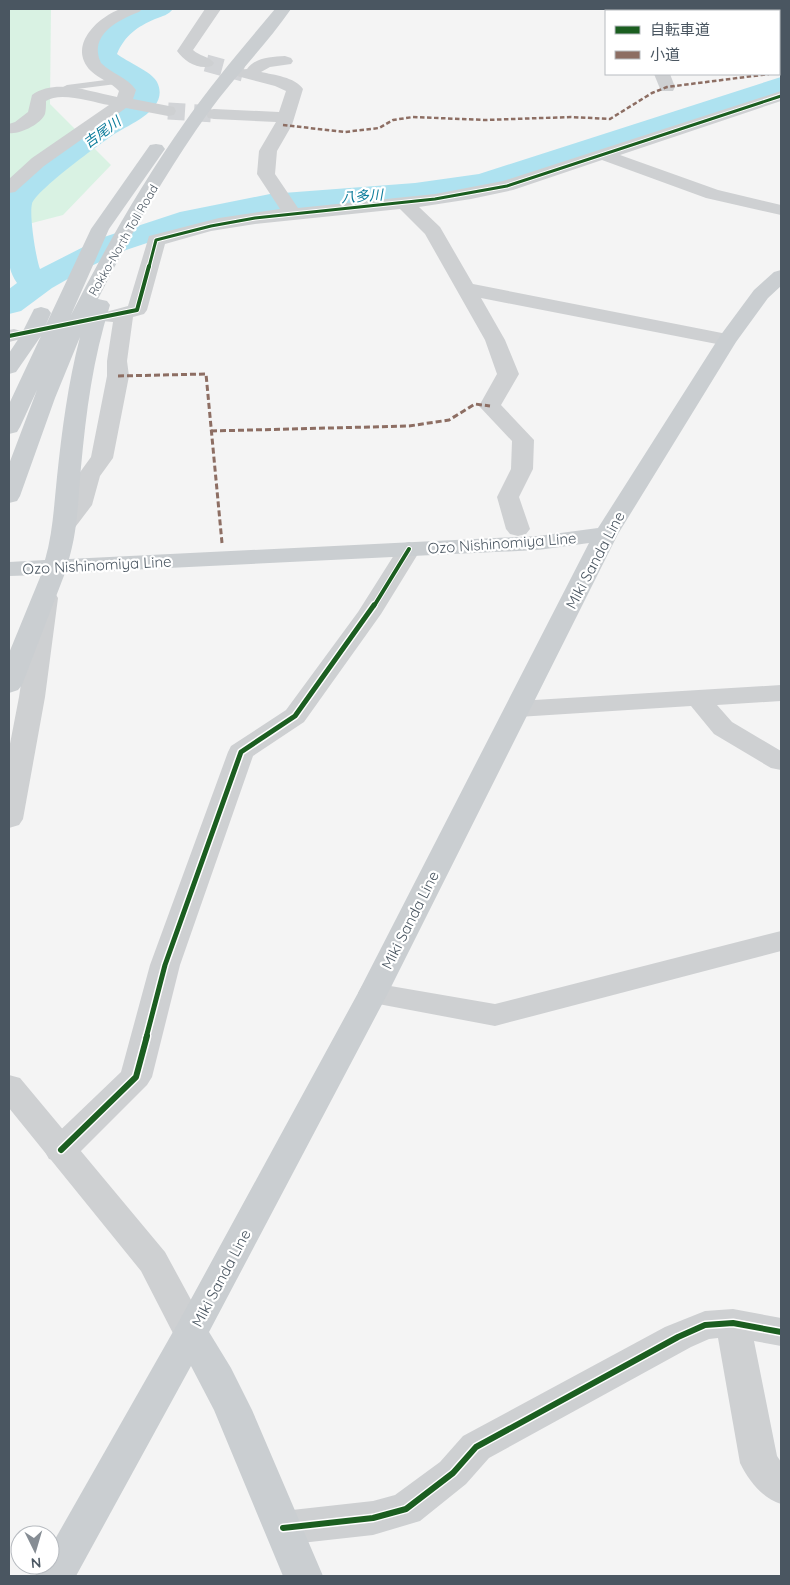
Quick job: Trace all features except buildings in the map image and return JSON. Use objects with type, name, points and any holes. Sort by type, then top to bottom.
[{"type":"main road","name":"Rokko-North Toll Road","points":[[9,427],[81,266],[100,229],[196,93],[266,9]]},
{"type":"main road","name":"Rokko-North Toll Road","points":[[9,496],[37,415],[68,341],[126,230],[179,142],[249,49],[283,9]]},
{"type":"main road","points":[[9,685],[47,592],[57,559],[65,525],[69,474],[89,344],[96,314],[126,230]]},
{"type":"main road","points":[[9,368],[31,335],[42,310],[81,266]]},
{"type":"main road","name":"Miki Sanda Line","points":[[55,1576],[191,1333],[373,993],[606,534],[727,340],[761,294],[781,276]]},
{"type":"main road","name":"Ozo Nishinomiya Line","points":[[9,569],[57,559],[518,529],[546,528],[606,534]]},
{"type":"main road","name":"Ozo Nishinomiya Line","points":[[9,554],[57,559],[410,549],[538,543],[606,534]]},
{"type":"main road","points":[[191,1333],[218,1379],[233,1410],[303,1576]]},
{"type":"street","points":[[9,188],[38,162],[126,104],[128,90],[120,81],[100,71],[93,64],[89,54],[92,42],[102,26],[115,16],[134,9]]},
{"type":"street","points":[[206,63],[192,58],[185,51],[213,9]]},
{"type":"street","points":[[285,60],[265,62],[247,74],[281,82],[295,89],[286,117],[268,151],[266,174],[290,212]]},
{"type":"street","points":[[20,95],[38,98],[45,94],[60,91],[148,109],[168,111]]},
{"type":"street","points":[[65,525],[80,505],[88,475],[102,458],[118,376],[116,315],[136,310],[156,240],[218,224],[290,212],[406,204],[467,196],[507,186],[781,96]]},
{"type":"street","points":[[12,129],[21,126],[36,114],[38,98]]},
{"type":"street","points":[[214,114],[286,117]]},
{"type":"street","points":[[604,155],[712,194],[781,210]]},
{"type":"street","points":[[406,204],[433,231],[495,340],[508,374],[490,406],[523,440],[522,469],[508,497],[518,529]]},
{"type":"street","points":[[466,289],[727,340]]},
{"type":"street","points":[[61,1150],[136,1077],[165,965],[241,752],[295,716],[369,614],[410,549]]},
{"type":"street","points":[[9,819],[32,697],[47,592]]},
{"type":"street","points":[[518,708],[584,708],[697,697],[781,694]]},
{"type":"street","points":[[697,697],[723,728],[781,762]]},
{"type":"street","points":[[373,993],[495,1015],[781,941]]},
{"type":"street","points":[[12,1094],[61,1150],[153,1262],[191,1333]]},
{"type":"street","points":[[282,1528],[373,1518],[406,1508],[453,1474],[476,1447],[678,1337],[705,1325],[733,1323],[781,1332]]},
{"type":"street","points":[[733,1323],[759,1464],[781,1488]]},
{"type":"lane","points":[[60,91],[68,88],[120,81]]},
{"type":"green space","points":[[9,9],[51,9],[50,104],[111,165],[63,215],[9,229]]},
{"type":"waterway","name":"吉尾川","points":[[37,284],[30,279],[23,267],[17,222],[17,204],[31,184],[106,127],[128,115],[144,101],[146,91],[144,83],[117,67],[103,55],[113,36],[125,24],[160,9]]},
{"type":"waterway","name":"八多川","points":[[37,284],[75,262],[112,245],[151,230],[191,219],[270,203],[437,190],[497,179],[781,85]]},
{"type":"waterway","name":"八多川","points":[[9,304],[37,284]]},
{"type":"tunnel","points":[[206,63],[243,73]]},
{"type":"tunnel","points":[[168,111],[214,114]]},
{"type":"marked path","points":[[283,125],[345,132],[379,128],[393,120],[413,117],[485,120],[571,117],[610,119],[652,93],[667,87],[761,75]]},
{"type":"marked path","points":[[118,376],[206,374],[222,543]]},
{"type":"marked path","points":[[211,431],[409,426],[449,420],[475,404],[490,406]]},
{"type":"cycle path","points":[[9,336],[137,310],[156,240],[211,226],[255,218],[435,199],[507,186],[781,96]]},
{"type":"cycle path","points":[[61,1150],[136,1077],[165,965],[241,752],[295,716],[369,614],[409,549]]},
{"type":"cycle path","points":[[283,1528],[373,1518],[406,1509],[453,1473],[476,1447],[678,1337],[705,1325],[733,1323],[781,1332]]}]
